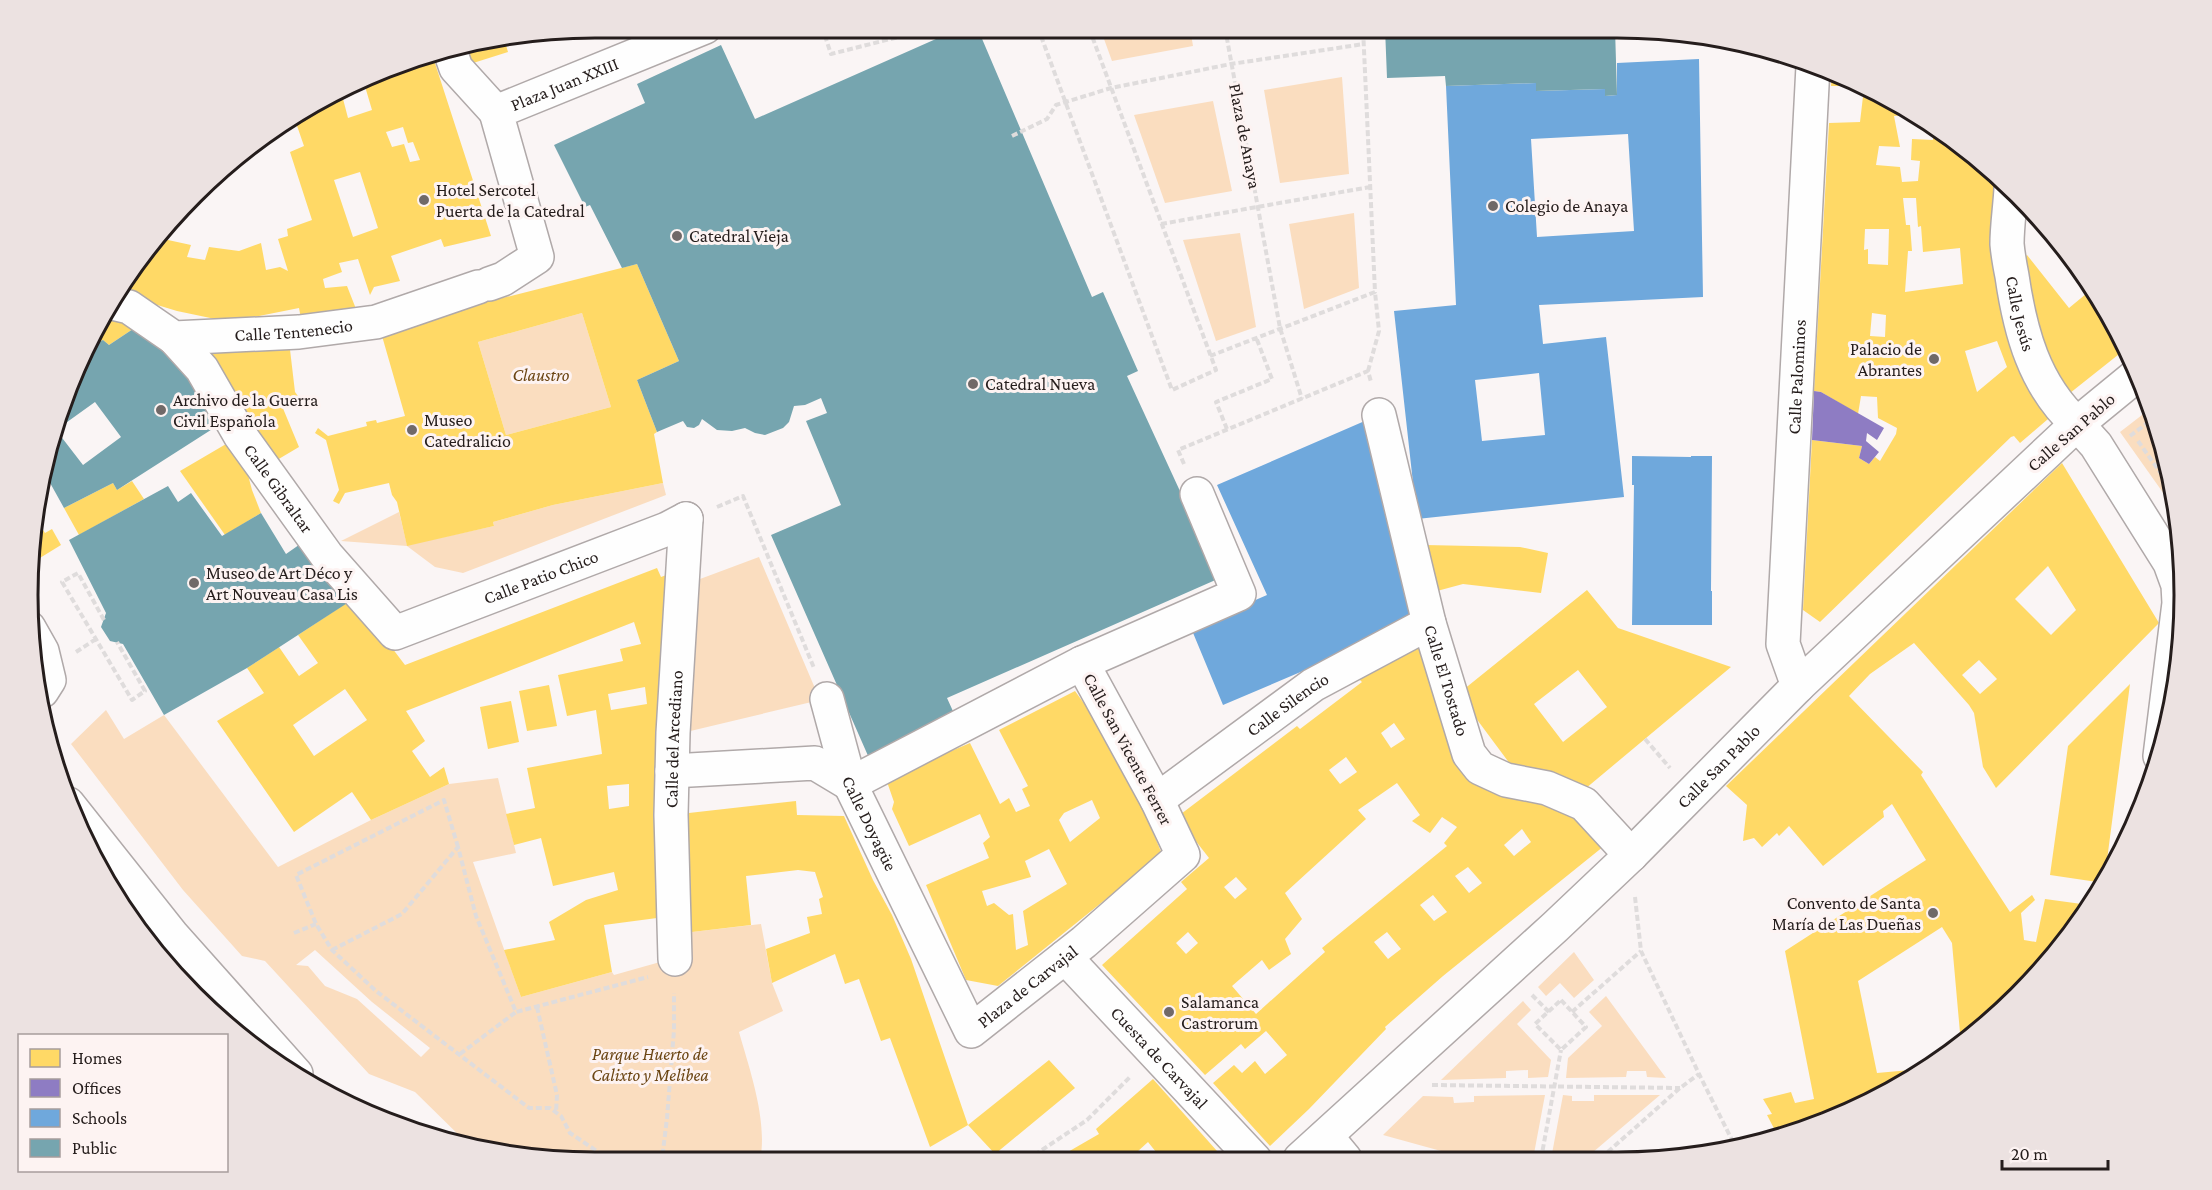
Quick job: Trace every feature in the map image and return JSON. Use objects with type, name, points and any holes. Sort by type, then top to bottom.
[{"type":"street","name":"Plaza Juan XXIII","points":[[537,257],[496,112],[678,38]]},
{"type":"street","points":[[452,56],[456,68],[496,112]]},
{"type":"street","name":"Calle Palominos","points":[[1798,686],[1783,644],[1813,73]]},
{"type":"street","name":"Calle Jesús","points":[[2010,200],[2007,244],[2018,319],[2032,360],[2050,393],[2066,414],[2096,445],[2173,570]]},
{"type":"street","name":"Calle Tentenecio","points":[[174,338],[299,332],[376,322],[503,279],[537,257]]},
{"type":"street","points":[[119,305],[129,307],[174,338]]},
{"type":"street","name":"Calle Gibraltar","points":[[174,338],[202,369],[240,435],[327,556],[395,633]]},
{"type":"street","name":"Calle San Pablo","points":[[1336,1148],[1408,1062],[1630,855],[1798,686],[2077,424],[2131,380]]},
{"type":"street","name":"Calle El Tostado","points":[[1379,415],[1429,623],[1469,754],[1480,768],[1506,780],[1547,788],[1584,804],[1630,855]]},
{"type":"street","points":[[1082,663],[1239,594],[1197,494]]},
{"type":"street","name":"Calle Patio Chico","points":[[395,633],[667,530],[686,519]]},
{"type":"street","name":"Calle del Arcediano","points":[[675,964],[672,771],[686,519]]},
{"type":"street","name":"Calle Silencio","points":[[1157,800],[1313,685],[1429,623]]},
{"type":"street","points":[[40,648],[49,680],[45,686]]},
{"type":"street","name":"Calle San Vicente Ferrer","points":[[850,784],[1082,663],[1157,800],[1183,855],[1074,950]]},
{"type":"street","name":"Calle Doyagüe","points":[[827,699],[850,784],[971,1031]]},
{"type":"street","points":[[672,771],[815,763],[850,784]]},
{"type":"street","points":[[91,834],[171,935],[277,1053]]},
{"type":"street","name":"Plaza de Carvajal","points":[[971,1031],[1074,950]]},
{"type":"street","name":"Cuesta de Carvajal","points":[[1074,950],[1155,1054],[1247,1152]]},
{"type":"path","points":[[826,38],[831,54],[894,38]]},
{"type":"path","points":[[1042,38],[1172,390],[1216,370],[1093,38]]},
{"type":"path","name":"Plaza de Anaya","points":[[1227,38],[1280,328],[1302,399]]},
{"type":"path","points":[[1364,38],[1375,292],[1379,331],[1368,371],[1379,415]]},
{"type":"path","name":"Plaza de Anaya","points":[[1065,101],[1111,88],[1231,64],[1364,44]]},
{"type":"path","points":[[1012,136],[1047,120],[1056,105],[1065,101]]},
{"type":"path","name":"Plaza de Anaya","points":[[1161,224],[1370,188]]},
{"type":"path","points":[[1209,356],[1375,292]]},
{"type":"path","points":[[1227,429],[1216,402],[1272,380],[1256,337]]},
{"type":"path","points":[[1197,494],[1178,450],[1368,371]]},
{"type":"path","points":[[2147,423],[2133,434],[2161,474]]},
{"type":"path","points":[[686,519],[743,496],[827,699]]},
{"type":"path","points":[[104,620],[78,573],[62,582],[132,700],[145,691],[117,642]]},
{"type":"path","points":[[73,654],[96,639]]},
{"type":"path","points":[[1645,740],[1667,765]]},
{"type":"path","points":[[516,1012],[477,916],[444,800],[296,875],[316,924],[332,950],[376,991],[529,1108],[550,1108],[561,1116],[570,1133],[598,1152]]},
{"type":"path","points":[[332,950],[402,914],[458,847]]},
{"type":"path","points":[[1630,855],[1641,951],[1732,1141]]},
{"type":"path","points":[[294,933],[316,924]]},
{"type":"path","points":[[1572,1012],[1641,951]]},
{"type":"path","points":[[460,1054],[516,1012],[675,964],[674,1030],[667,1118],[662,1152]]},
{"type":"path","points":[[1542,1152],[1561,1050],[1586,1027],[1561,1000],[1535,1024],[1561,1050]]},
{"type":"path","points":[[537,1007],[557,1095],[556,1113]]},
{"type":"path","points":[[1039,1152],[1088,1120],[1155,1054]]},
{"type":"path","points":[[1408,1062],[1434,1087],[1680,1088]]},
{"type":"path","points":[[1608,1152],[1699,1074]]},
{"type":"green space","points":[[1104,38],[1192,38],[1193,46],[1112,61]]},
{"type":"green space","points":[[1342,77],[1349,174],[1280,183],[1264,90]]},
{"type":"green space","points":[[1213,101],[1232,191],[1165,203],[1134,115]]},
{"type":"green space","points":[[1354,213],[1359,288],[1304,309],[1289,224]]},
{"type":"green space","points":[[1240,233],[1256,327],[1216,341],[1183,240]]},
{"type":"green space","name":"Claustro","points":[[582,313],[611,407],[506,435],[478,342]]},
{"type":"green space","points":[[2142,408],[2156,451],[2166,497],[2120,432],[2142,415]]},
{"type":"green space","points":[[663,483],[666,495],[463,573],[435,567],[407,546],[341,541],[399,512],[407,545],[494,526],[493,522],[553,505]]},
{"type":"green space","points":[[759,557],[820,700],[682,733],[692,582]]},
{"type":"green space","name":"Parque Huerto de Calixto y Melibea","points":[[106,710],[124,739],[164,715],[278,867],[449,784],[498,778],[516,853],[473,862],[521,997],[612,972],[614,975],[692,953],[692,932],[761,924],[772,983],[783,1011],[739,1032],[760,1113],[761,1152],[559,1151],[522,1148],[460,1136],[415,1092],[369,1074],[265,961],[242,956],[183,890],[71,744]],"holes":[[[315,950],[372,1002],[430,1048],[421,1057],[357,999],[325,986],[308,966],[296,965]]]},
{"type":"green space","points":[[1574,952],[1594,980],[1574,998],[1560,983],[1546,996],[1538,987]]},
{"type":"green space","points":[[1606,996],[1666,1078],[1647,1077],[1646,1071],[1627,1071],[1626,1077],[1566,1078],[1568,1058],[1602,1026],[1589,1012]]},
{"type":"green space","points":[[1523,1001],[1531,1010],[1517,1024],[1551,1060],[1548,1077],[1528,1078],[1528,1070],[1506,1071],[1506,1078],[1441,1080]]},
{"type":"green space","points":[[1545,1095],[1534,1152],[1445,1152],[1383,1135],[1423,1096],[1453,1097],[1454,1103],[1474,1102],[1474,1096]]},
{"type":"green space","points":[[1563,1095],[1572,1096],[1572,1101],[1594,1101],[1594,1095],[1660,1095],[1593,1152],[1552,1152]]},
{"type":"building: Homes","points":[[506,45],[508,52],[470,64],[466,52]]},
{"type":"building: Homes","points":[[434,61],[491,236],[444,247],[441,239],[391,256],[400,281],[374,287],[370,295],[358,259],[339,263],[342,272],[323,279],[325,288],[347,286],[358,314],[302,324],[299,308],[239,320],[239,324],[177,311],[125,295],[168,237],[168,240],[191,245],[187,257],[205,260],[209,247],[239,251],[261,243],[266,270],[280,267],[288,271],[278,239],[288,236],[287,229],[312,220],[290,152],[304,146],[296,124],[343,98],[348,118],[372,110],[365,87]],"holes":[[[403,127],[408,143],[413,142],[420,160],[410,162],[404,144],[392,147],[386,132]],[[360,172],[378,228],[353,237],[334,180]]]},
{"type":"building: Homes","points":[[1831,81],[1844,86],[1831,86]]},
{"type":"building: Homes","points":[[1863,95],[1901,115],[1894,116],[1900,147],[1879,146],[1876,165],[1900,167],[1902,182],[1918,181],[1920,161],[1911,160],[1912,139],[1933,140],[1933,136],[1995,186],[1993,213],[2055,413],[2020,443],[2014,436],[2011,437],[1820,622],[1803,610],[1812,440],[1862,446],[1859,458],[1869,464],[1875,457],[1880,461],[1896,434],[1897,428],[1878,418],[1877,397],[1861,396],[1858,414],[1821,392],[1814,391],[1829,123],[1860,122]],"holes":[[[1903,198],[1916,198],[1923,252],[1960,248],[1963,284],[1905,292],[1908,251],[1912,251],[1910,225],[1906,225]],[[1865,229],[1889,229],[1888,265],[1868,264],[1868,249],[1864,250]],[[1872,313],[1886,315],[1885,337],[1870,336]],[[1997,341],[2007,367],[1977,392],[1965,351]]]},
{"type":"building: Homes","points":[[2027,255],[2069,308],[2086,294],[2120,354],[2065,397],[2038,354],[2018,264]]},
{"type":"building: Homes","points":[[637,264],[679,361],[637,380],[657,432],[654,434],[663,483],[553,505],[493,522],[494,526],[407,546],[397,502],[392,495],[389,483],[345,493],[339,504],[333,501],[339,490],[326,440],[315,433],[318,428],[328,436],[367,426],[366,422],[376,420],[377,423],[405,416],[380,329]],"holes":[[[582,313],[611,407],[506,435],[478,342]]]},
{"type":"building: Homes","points":[[114,313],[136,327],[109,345],[103,340],[98,343]]},
{"type":"building: Homes","points":[[289,341],[295,392],[301,400],[282,406],[299,447],[277,460],[206,348]]},
{"type":"building: Homes","points":[[238,437],[252,490],[261,513],[225,535],[180,471]]},
{"type":"building: Homes","points":[[2062,463],[2159,623],[1996,788],[1983,767],[1974,713],[1914,643],[1870,674],[1849,696],[1923,772],[1921,775],[2010,912],[2032,895],[2035,900],[2021,913],[2024,940],[2036,942],[2045,899],[2082,904],[2036,963],[1985,1014],[1960,1034],[1952,943],[1942,927],[1858,981],[1877,1073],[1909,1070],[1864,1095],[1775,1130],[1767,1115],[1772,1114],[1763,1099],[1791,1092],[1795,1103],[1814,1099],[1785,951],[1926,860],[1892,804],[1883,811],[1884,817],[1823,866],[1789,826],[1779,836],[1777,833],[1762,847],[1754,838],[1743,841],[1747,805],[1726,786]],"holes":[[[2048,566],[2076,610],[2051,635],[2015,599]],[[1979,660],[1997,679],[1980,694],[1962,675]]]},
{"type":"building: Homes","points":[[132,481],[144,499],[79,535],[64,508],[113,483],[117,490]]},
{"type":"building: Homes","points":[[42,528],[45,533],[52,529],[61,545],[39,559]]},
{"type":"building: Homes","points":[[1425,545],[1520,547],[1548,553],[1541,593],[1463,584],[1437,591]]},
{"type":"building: Homes","points":[[657,568],[661,577],[672,573],[657,918],[604,925],[612,972],[521,997],[504,950],[555,940],[549,922],[586,900],[618,890],[614,872],[553,886],[541,838],[514,845],[506,814],[535,808],[527,768],[602,754],[596,710],[567,716],[558,675],[623,661],[620,649],[641,644],[634,622],[406,711],[425,741],[412,751],[430,777],[444,767],[449,784],[371,820],[352,792],[294,832],[217,721],[264,693],[247,668],[279,647],[299,676],[318,663],[298,635],[354,598],[405,665]],"holes":[[[645,687],[647,704],[611,710],[608,694]],[[345,689],[367,720],[314,756],[293,725]],[[629,784],[629,806],[609,809],[607,786]]]},
{"type":"building: Homes","points":[[1587,590],[1618,628],[1731,667],[1579,794],[1516,772],[1458,694]],"holes":[[[1578,670],[1607,707],[1563,742],[1534,704]]]},
{"type":"building: Homes","points":[[1424,643],[1456,753],[1570,809],[1609,842],[1443,976],[1385,1027],[1386,1029],[1309,1109],[1270,1146],[1213,1083],[1234,1065],[1242,1073],[1255,1061],[1265,1074],[1287,1055],[1266,1031],[1245,1049],[1241,1044],[1205,1075],[1102,965],[1187,889],[1181,882],[1209,858],[1177,817],[1297,726],[1300,729],[1362,682],[1359,679]],"holes":[[[1394,723],[1405,739],[1391,748],[1381,733]],[[1346,757],[1357,772],[1340,784],[1329,770]],[[1397,783],[1420,815],[1412,821],[1430,833],[1442,817],[1457,827],[1444,843],[1447,846],[1322,948],[1325,952],[1256,1014],[1232,986],[1262,960],[1269,970],[1291,954],[1285,939],[1302,919],[1285,893],[1366,819],[1358,810]],[[1522,829],[1531,842],[1514,856],[1504,845]],[[1468,867],[1482,883],[1469,893],[1455,876]],[[1236,877],[1247,889],[1235,899],[1224,887]],[[1433,895],[1447,912],[1434,921],[1420,905]],[[1188,932],[1198,943],[1186,954],[1176,943]],[[1387,932],[1401,949],[1388,959],[1374,942]]]},
{"type":"building: Homes","points":[[2130,684],[2107,861],[2095,882],[2050,875],[2068,746]]},
{"type":"building: Homes","points":[[549,685],[557,726],[527,731],[519,691]]},
{"type":"building: Homes","points":[[1075,691],[1107,735],[1125,765],[1162,854],[998,986],[966,980],[926,885],[989,858],[983,843],[990,837],[980,814],[909,846],[892,809],[894,802],[886,779],[970,743],[1000,804],[1009,798],[1016,812],[1030,806],[1022,789],[1028,786],[999,730]],"holes":[[[1092,800],[1100,818],[1070,842],[1059,820],[1064,813]],[[1049,849],[1067,884],[1023,911],[1028,945],[1016,950],[1013,914],[1009,915],[994,903],[987,906],[982,891],[1031,877],[1025,861]]]},
{"type":"building: Homes","points":[[511,701],[519,742],[488,749],[480,707]]},
{"type":"building: Homes","points":[[796,801],[797,815],[844,816],[911,959],[968,1125],[930,1147],[890,1038],[881,1041],[859,979],[845,984],[835,954],[772,983],[766,949],[810,933],[807,917],[822,914],[819,899],[823,897],[815,872],[798,870],[746,876],[751,925],[692,932],[680,814]]},
{"type":"building: Homes","points":[[1049,1060],[1075,1088],[997,1152],[993,1152],[968,1125]]},
{"type":"building: Homes","points":[[1153,1079],[1218,1152],[1156,1152],[1148,1142],[1137,1152],[1068,1152],[1099,1134],[1096,1129]]},
{"type":"building: Offices","points":[[1814,391],[1821,392],[1884,428],[1877,440],[1867,433],[1866,441],[1879,452],[1869,464],[1859,458],[1862,446],[1812,440]]},
{"type":"building: Schools","points":[[1699,59],[1703,297],[1539,305],[1543,344],[1606,337],[1624,497],[1417,519],[1394,311],[1456,305],[1446,86],[1536,83],[1536,91],[1605,89],[1605,96],[1617,95],[1617,63]],"holes":[[[1628,134],[1634,231],[1537,237],[1531,139]],[[1539,373],[1545,435],[1482,441],[1475,380]]]},
{"type":"building: Schools","points":[[1367,420],[1418,622],[1223,705],[1191,628],[1267,595],[1217,485]]},
{"type":"building: Schools","points":[[1632,456],[1712,456],[1712,625],[1632,625],[1634,485],[1632,485]]},
{"type":"building: Public","name":"Catedral Nueva","points":[[938,38],[982,38],[1092,297],[1103,292],[1138,371],[1127,376],[1220,578],[947,698],[957,720],[869,758],[771,535],[841,505],[806,421],[827,413],[821,398],[805,405],[794,406],[789,422],[783,428],[765,435],[745,428],[732,431],[717,430],[702,419],[694,428],[687,427],[683,421],[657,432],[637,380],[679,361],[637,264],[622,268],[590,205],[585,207],[554,145],[645,103],[637,84],[721,45],[755,119]]},
{"type":"building: Public","points":[[1385,38],[1615,38],[1617,95],[1605,96],[1605,89],[1536,91],[1536,83],[1446,86],[1445,76],[1387,78]]},
{"type":"building: Public","name":"Archivo de la Guerra Civil Española","points":[[144,324],[228,419],[117,490],[113,483],[64,508],[49,481],[61,436],[83,465],[121,437],[95,402],[65,424],[98,343],[103,340],[109,345]]},
{"type":"building: Public","points":[[168,486],[178,502],[191,493],[222,536],[261,513],[286,554],[306,540],[352,600],[247,668],[164,715],[123,644],[110,641],[101,627],[106,613],[69,540]]},
{"type":"place","name":"Hotel Sercotel Puerta de la Catedral","points":[[424,200]]},
{"type":"place","name":"Colegio de Anaya","points":[[1493,206]]},
{"type":"place","name":"Catedral Vieja","points":[[677,236]]},
{"type":"place","name":"Palacio de Abrantes","points":[[1934,359]]},
{"type":"place","name":"Catedral Nueva","points":[[973,384]]},
{"type":"place","name":"Archivo de la Guerra Civil Española","points":[[161,410]]},
{"type":"place","name":"Museo Catedralicio","points":[[412,430]]},
{"type":"place","name":"Museo de Art Déco y Art Nouveau Casa Lis","points":[[194,583]]},
{"type":"place","name":"Convento de Santa María de Las Dueñas","points":[[1933,913]]},
{"type":"place","name":"Salamanca Castrorum","points":[[1169,1012]]}]
